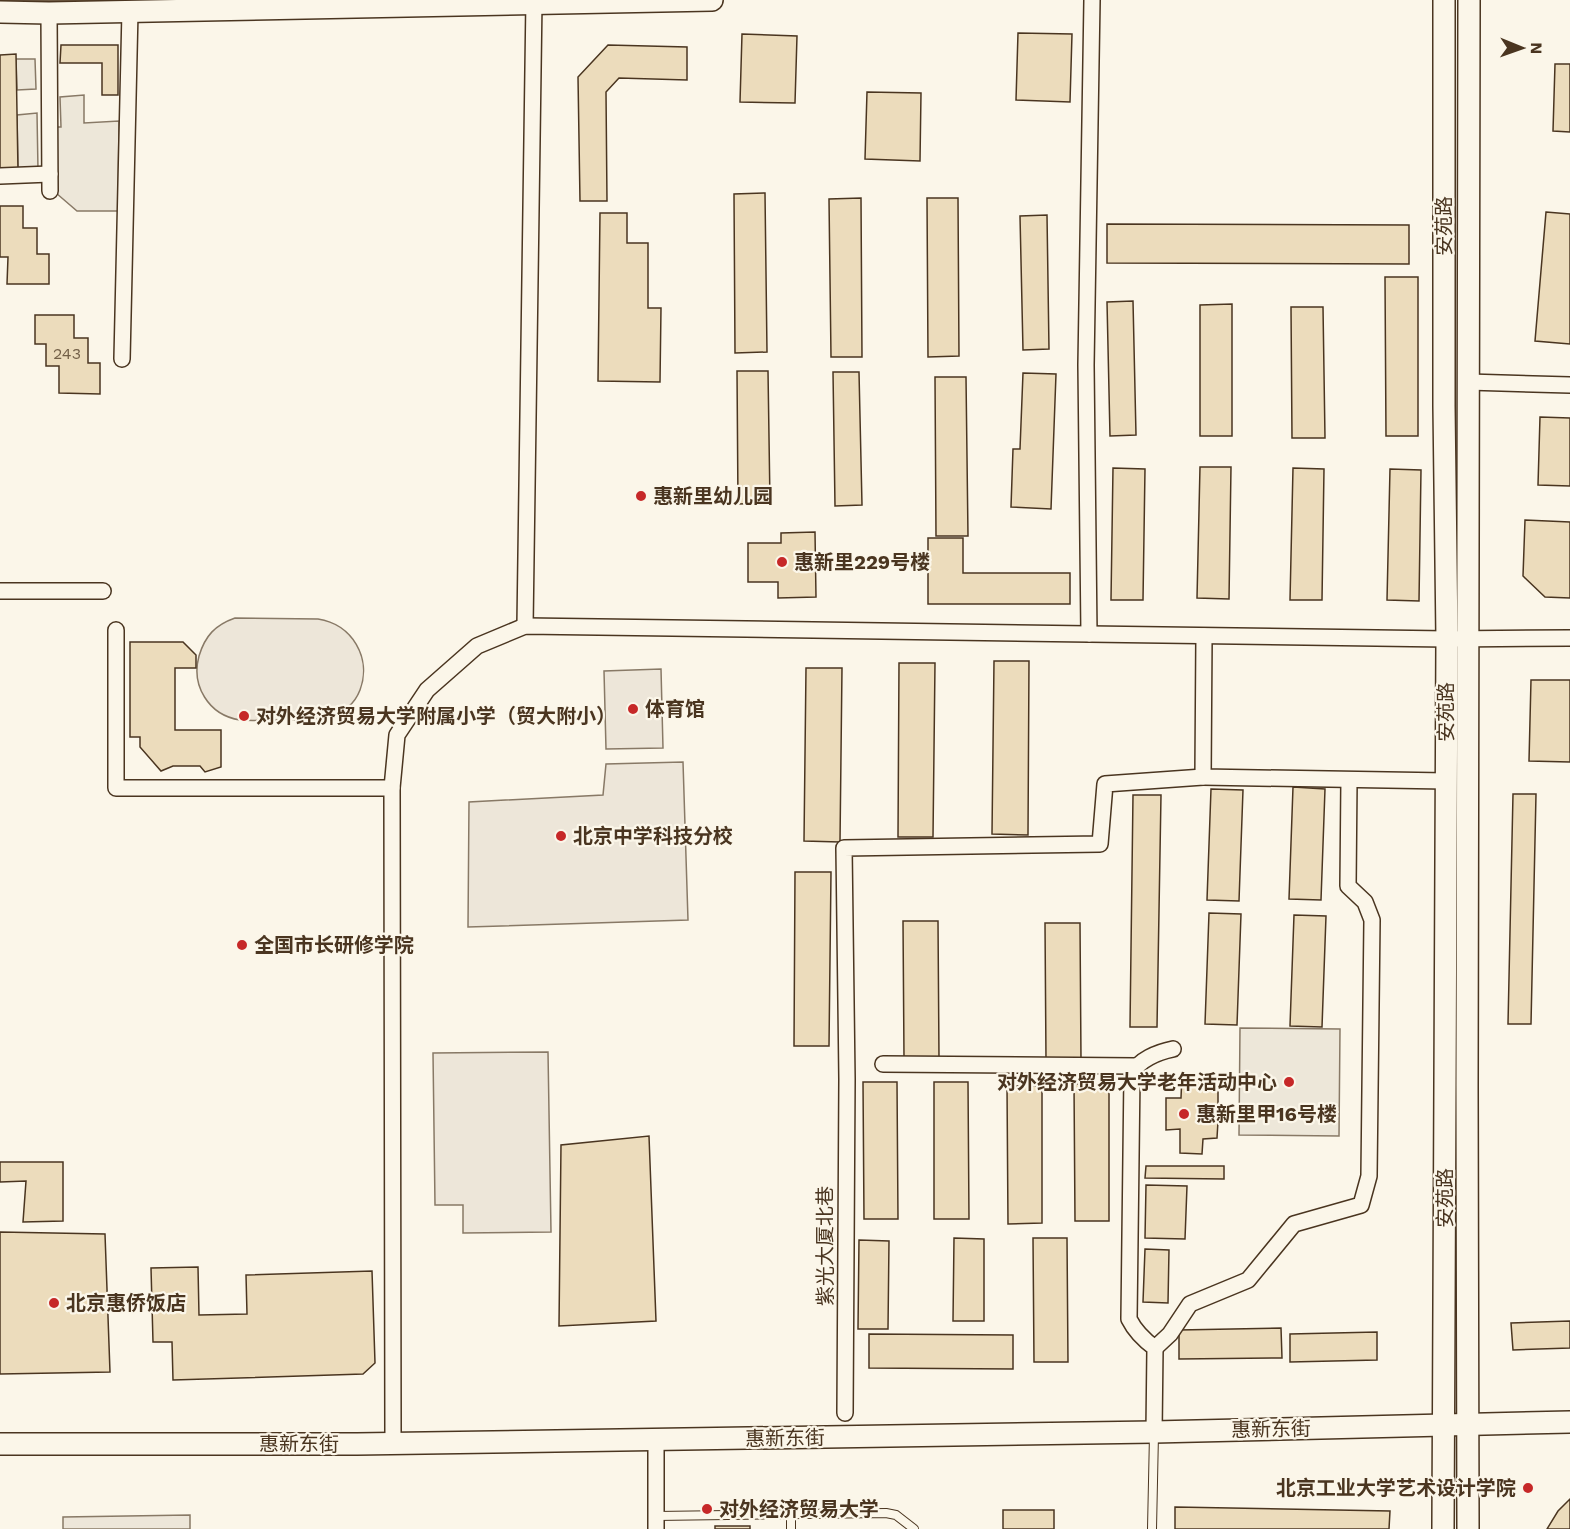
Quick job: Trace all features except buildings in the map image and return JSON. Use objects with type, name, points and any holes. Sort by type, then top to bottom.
[{"type":"main road","points":[[0,12],[49,13],[712,0]]},
{"type":"main road","name":"安苑路","points":[[1444,0],[1444,406],[1457,639],[1469,1424],[1468,1529]]},
{"type":"main road","name":"安苑路","points":[[1443,1529],[1446,781],[1457,639],[1468,382],[1469,0]]},
{"type":"main road","name":"惠新东街","points":[[0,1444],[393,1444],[1154,1432],[1570,1422]]},
{"type":"street","points":[[1089,634],[1086,365],[1092,0]]},
{"type":"street","points":[[525,626],[534,2]]},
{"type":"street","points":[[122,359],[130,11]]},
{"type":"street","points":[[49,13],[50,191]]},
{"type":"street","points":[[0,176],[50,174]]},
{"type":"street","points":[[1468,382],[1570,385]]},
{"type":"street","points":[[0,591],[103,591]]},
{"type":"street","points":[[393,1444],[392,788],[397,735],[426,690],[477,646],[525,626],[1457,639],[1570,638]]},
{"type":"street","points":[[116,630],[116,788],[392,788]]},
{"type":"street","points":[[1204,636],[1203,777],[1446,781]]},
{"type":"street","name":"紫光大厦北巷","points":[[845,1413],[847,1079],[844,848],[1100,844],[1105,784],[1203,777]]},
{"type":"street","points":[[1154,1432],[1155,1348],[1170,1334],[1190,1304],[1248,1280],[1294,1224],[1361,1205],[1369,1176],[1372,920],[1365,902],[1348,886],[1348,780]]},
{"type":"street","points":[[883,1064],[1136,1066],[1163,1051],[1173,1049]]},
{"type":"street","points":[[1136,1066],[1132,1074],[1129,1319],[1133,1328],[1155,1348]]},
{"type":"street","points":[[656,1440],[656,1522]]},
{"type":"lane","points":[[1152,1529],[1154,1432]]},
{"type":"lane","points":[[656,1522],[791,1515],[885,1514],[897,1515],[914,1529]]},
{"type":"lane","points":[[791,1515],[791,1529]]},
{"type":"shaded area","points":[[16,59],[35,59],[36,89],[17,90]]},
{"type":"shaded area","points":[[84,95],[84,123],[119,121],[118,211],[77,211],[56,193],[53,127],[61,127],[60,97]]},
{"type":"shaded area","points":[[37,113],[38,170],[18,171],[17,115]]},
{"type":"shaded area","points":[[235,618],[318,619],[341,628],[356,644],[363,666],[360,690],[354,701],[346,709],[336,714],[312,719],[240,720],[219,712],[204,697],[200,688],[197,667],[204,643],[212,632]]},
{"type":"shaded area","name":"体育馆","points":[[661,669],[663,748],[606,749],[604,671]]},
{"type":"shaded area","points":[[683,762],[688,920],[468,927],[469,802],[603,795],[606,764]]},
{"type":"shaded area","name":"对外经济贸易大学老年活动中心","points":[[1240,1028],[1340,1029],[1339,1136],[1239,1135]]},
{"type":"shaded area","points":[[548,1052],[551,1232],[463,1233],[463,1205],[435,1205],[433,1053]]},
{"type":"shaded area","points":[[190,1515],[190,1529],[63,1529],[63,1517]]},
{"type":"place","name":"惠新里幼儿园","points":[[641,496]]},
{"type":"place","name":"惠新里229号楼","points":[[782,562]]},
{"type":"place","name":"体育馆","points":[[633,709]]},
{"type":"place","name":"对外经济贸易大学附属小学（贸大附小）","points":[[244,716]]},
{"type":"place","name":"北京中学科技分校","points":[[561,836]]},
{"type":"place","name":"全国市长研修学院","points":[[242,945]]},
{"type":"place","name":"对外经济贸易大学老年活动中心","points":[[1289,1082]]},
{"type":"place","name":"惠新里甲16号楼","points":[[1184,1114]]},
{"type":"place","name":"北京惠侨饭店","points":[[54,1303]]},
{"type":"place","name":"北京工业大学艺术设计学院","points":[[1528,1488]]},
{"type":"place","name":"对外经济贸易大学","points":[[707,1509]]}]
